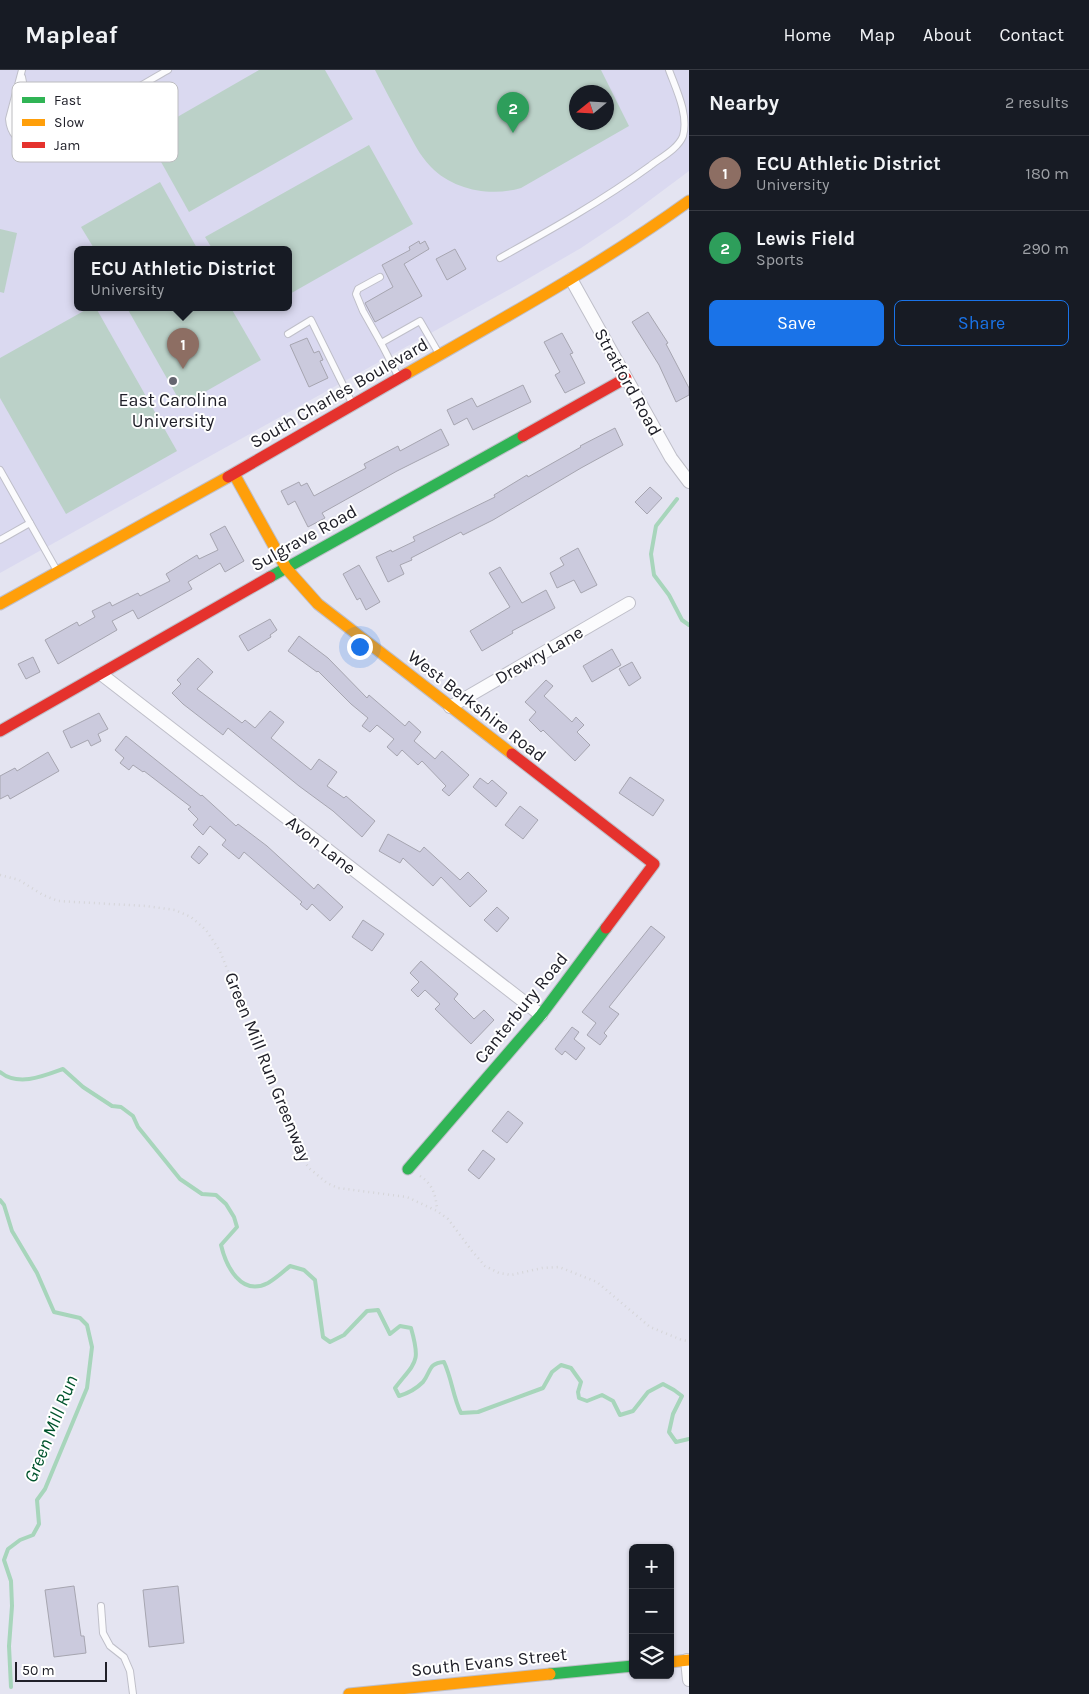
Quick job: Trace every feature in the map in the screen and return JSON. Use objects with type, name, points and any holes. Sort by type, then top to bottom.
[{"type":"street","name":"South Charles Boulevard","points":[[0,604],[234,474],[571,279],[625,246],[689,201]]},
{"type":"street","name":"Stratford Road","points":[[571,279],[671,458],[689,482]]},
{"type":"street","name":"Sulgrave Road","points":[[0,731],[286,568],[626,378]]},
{"type":"street","name":"West Berkshire Road","points":[[234,474],[286,568],[318,604],[654,864]]},
{"type":"street","name":"Drewry Lane","points":[[450,707],[629,603]]},
{"type":"street","name":"Avon Lane","points":[[101,674],[541,1015]]},
{"type":"street","name":"Canterbury Road","points":[[408,1169],[541,1015],[654,864]]},
{"type":"street","points":[[674,1662],[688,1660],[689,1680]]},
{"type":"street","name":"South Evans Street","points":[[349,1694],[629,1666]]},
{"type":"lane","points":[[147,82],[168,70]]},
{"type":"lane","points":[[500,258],[596,203],[678,144],[684,132],[682,107],[669,70]]},
{"type":"lane","points":[[12,108],[9,119],[9,126],[12,131]]},
{"type":"lane","points":[[380,277],[358,289],[356,294],[363,311],[400,378]]},
{"type":"lane","points":[[288,334],[311,320],[353,405]]},
{"type":"lane","points":[[381,343],[420,321],[440,355]]},
{"type":"lane","points":[[0,470],[58,572]]},
{"type":"lane","points":[[0,540],[30,523]]},
{"type":"lane","points":[[101,1606],[103,1633],[110,1646],[124,1657],[130,1671],[133,1694]]},
{"type":"path","name":"Green Mill Run Greenway","points":[[0,875],[19,880],[58,902],[146,906],[175,910],[191,917],[206,930],[220,950],[300,1155],[309,1168],[327,1183],[338,1188],[407,1197],[437,1210],[448,1219],[485,1266],[499,1273],[511,1275],[542,1268],[559,1267],[597,1282],[650,1327],[689,1341]]},
{"type":"path","points":[[408,1169],[426,1180],[436,1197],[437,1210]]},
{"type":"shaded area","name":"East Carolina University","points":[[0,70],[689,70],[689,171],[626,218],[581,248],[0,573]]},
{"type":"green space","points":[[259,70],[325,70],[353,119],[189,212],[161,162],[178,162],[178,117]]},
{"type":"green space","points":[[375,70],[601,70],[608,85],[569,85],[569,130],[614,130],[614,96],[629,126],[521,188],[497,192],[473,190],[440,175],[419,152]]},
{"type":"green space","points":[[369,145],[413,224],[292,293],[292,246],[211,246],[205,237]]},
{"type":"green space","points":[[160,182],[196,246],[93,246],[81,227]]},
{"type":"green space","points":[[0,229],[17,233],[4,293],[0,292]]},
{"type":"green space","points":[[84,311],[98,311],[177,451],[66,514],[0,398],[0,358]]},
{"type":"green space","points":[[129,311],[233,311],[261,360],[182,405]]},
{"type":"building","points":[[419,241],[420,244],[425,241],[429,249],[404,264],[422,296],[375,322],[365,303],[393,287],[382,265],[410,250],[409,247]]},
{"type":"building","points":[[455,249],[466,269],[447,280],[436,259]]},
{"type":"building","points":[[648,312],[668,343],[666,344],[689,388],[689,395],[676,402],[659,365],[632,322]]},
{"type":"building","points":[[562,333],[573,353],[570,354],[585,383],[565,393],[555,375],[560,372],[544,342]]},
{"type":"building","points":[[307,338],[314,353],[319,351],[323,360],[320,361],[328,378],[309,387],[290,345]]},
{"type":"building","points":[[523,385],[531,402],[473,430],[467,418],[454,425],[447,410],[472,398],[477,407]]},
{"type":"building","points":[[615,428],[623,445],[493,520],[463,535],[461,532],[411,558],[412,560],[400,565],[404,574],[388,582],[376,557],[415,541],[413,537],[495,497],[494,495],[527,475],[528,477]]},
{"type":"building","points":[[441,429],[449,445],[397,471],[322,513],[325,518],[308,527],[295,501],[288,505],[281,491],[299,482],[301,486],[307,483],[314,496],[366,468],[364,464],[398,446],[400,451]]},
{"type":"building","points":[[650,487],[662,498],[647,514],[635,502]]},
{"type":"building","points":[[225,526],[244,561],[225,572],[220,563],[188,582],[192,589],[138,619],[133,610],[112,621],[117,630],[58,664],[45,640],[77,622],[79,626],[95,617],[92,611],[110,602],[112,606],[138,593],[140,596],[170,581],[166,574],[197,555],[199,559],[218,550],[210,534]]},
{"type":"building","points":[[578,548],[597,585],[581,593],[574,580],[557,588],[550,573],[564,565],[560,558]]},
{"type":"building","points":[[359,565],[380,602],[366,610],[360,598],[357,600],[343,574]]},
{"type":"building","points":[[500,567],[522,603],[546,590],[555,608],[512,631],[513,633],[482,651],[470,631],[510,607],[489,573]]},
{"type":"building","points":[[270,619],[277,630],[270,635],[271,637],[248,651],[239,636]]},
{"type":"building","points":[[299,636],[328,658],[367,698],[369,695],[405,726],[409,721],[421,732],[414,741],[435,759],[442,751],[469,775],[449,796],[442,790],[446,786],[422,761],[418,765],[402,750],[397,756],[387,747],[394,739],[377,725],[370,732],[362,726],[368,718],[318,671],[288,651]]},
{"type":"building","points":[[612,649],[621,665],[592,682],[583,666]]},
{"type":"building","points":[[33,657],[40,672],[26,679],[18,664]]},
{"type":"building","points":[[198,658],[213,672],[197,689],[242,723],[245,720],[255,728],[270,711],[284,722],[271,738],[311,770],[319,759],[337,772],[327,786],[344,798],[346,796],[375,821],[362,837],[333,811],[228,728],[223,735],[172,693],[181,684],[177,680]]},
{"type":"building","points":[[632,662],[641,678],[629,686],[619,669]]},
{"type":"building","points":[[546,680],[553,686],[544,696],[572,722],[576,717],[584,725],[577,732],[590,745],[575,761],[543,730],[541,732],[529,720],[536,712],[525,702]]},
{"type":"building","points":[[99,713],[108,729],[98,734],[101,741],[91,746],[88,740],[71,748],[63,731]]},
{"type":"building","points":[[126,736],[202,795],[236,826],[238,824],[267,846],[314,889],[318,884],[343,907],[330,921],[312,904],[307,910],[300,904],[302,902],[244,852],[239,859],[222,845],[226,840],[210,826],[203,835],[193,825],[198,819],[188,809],[191,807],[144,771],[133,765],[129,770],[120,763],[124,758],[115,750]]},
{"type":"building","points":[[48,752],[59,771],[10,799],[8,795],[0,799],[0,776],[15,768],[17,771]]},
{"type":"building","points":[[630,777],[664,800],[653,816],[619,793]]},
{"type":"building","points":[[480,778],[488,784],[492,780],[507,793],[496,807],[473,787]]},
{"type":"building","points":[[520,806],[538,820],[523,839],[505,825]]},
{"type":"building","points":[[388,834],[420,852],[424,847],[460,880],[468,872],[487,891],[470,907],[441,877],[433,886],[403,858],[400,863],[379,851]]},
{"type":"building","points":[[199,846],[208,854],[199,864],[191,857]]},
{"type":"building","points":[[497,907],[509,918],[497,932],[484,920]]},
{"type":"building","points":[[363,920],[384,934],[372,951],[352,937]]},
{"type":"building","points":[[651,926],[665,937],[609,1007],[619,1014],[604,1033],[607,1036],[600,1045],[587,1035],[596,1023],[582,1012]]},
{"type":"building","points":[[421,961],[458,994],[454,999],[474,1019],[484,1010],[494,1020],[471,1044],[435,1009],[440,1004],[425,990],[418,997],[411,990],[419,982],[410,973]]},
{"type":"building","points":[[572,1027],[579,1032],[574,1039],[585,1048],[576,1060],[565,1051],[562,1055],[555,1049]]},
{"type":"building","points":[[508,1111],[523,1123],[507,1143],[492,1131]]},
{"type":"building","points":[[483,1150],[495,1159],[479,1179],[468,1170]]},
{"type":"building","points":[[74,1586],[81,1636],[84,1636],[86,1653],[54,1657],[45,1590]]},
{"type":"building","points":[[178,1586],[184,1643],[149,1647],[143,1590]]},
{"type":"waterway","points":[[677,499],[656,526],[651,554],[654,575],[669,595],[682,620],[689,625]]},
{"type":"waterway","name":"Green Mill Run","points":[[0,1072],[15,1079],[31,1079],[63,1069],[83,1087],[112,1106],[121,1107],[133,1116],[138,1127],[180,1179],[202,1194],[216,1195],[226,1204],[234,1217],[237,1227],[221,1245],[227,1262],[236,1277],[250,1286],[258,1286],[268,1283],[290,1266],[304,1270],[315,1280],[323,1337],[330,1342],[344,1335],[367,1311],[378,1310],[390,1334],[400,1326],[411,1328],[416,1348],[415,1361],[395,1388],[399,1396],[418,1387],[426,1378],[432,1366],[444,1362],[461,1413],[478,1412],[543,1388],[552,1372],[561,1365],[571,1368],[581,1382],[578,1392],[579,1398],[587,1401],[602,1395],[613,1401],[620,1415],[633,1411],[648,1392],[663,1384],[674,1390],[682,1396],[673,1414],[669,1432],[676,1442],[689,1439]]},
{"type":"waterway","name":"Green Mill Run","points":[[0,1200],[4,1205],[12,1231],[37,1273],[54,1312],[80,1318],[87,1325],[92,1347],[87,1388],[45,1489],[37,1500],[39,1524],[33,1535],[20,1540],[8,1549],[4,1560],[11,1581],[12,1606],[9,1646],[11,1687]]},
{"type":"traffic: fast","points":[[270,577],[523,436]]},
{"type":"traffic: fast","points":[[408,1169],[541,1015],[606,928]]},
{"type":"traffic: fast","points":[[550,1674],[629,1666]]},
{"type":"traffic: slow","points":[[406,374],[585,270],[689,201]]},
{"type":"traffic: slow","points":[[234,474],[286,568],[318,604],[512,754]]},
{"type":"traffic: slow","points":[[0,604],[228,477]]},
{"type":"traffic: slow","points":[[674,1662],[689,1660]]},
{"type":"traffic: slow","points":[[349,1694],[550,1674]]},
{"type":"traffic: jam","points":[[228,477],[406,374]]},
{"type":"traffic: jam","points":[[523,436],[626,378]]},
{"type":"traffic: jam","points":[[0,731],[270,577]]},
{"type":"traffic: jam","points":[[512,754],[654,864],[606,928]]},
{"type":"place","name":"Lewis Field","points":[[513,133]]},
{"type":"place","name":"ECU Athletic District","points":[[183,369]]},
{"type":"place","name":"East Carolina University","points":[[173,381]]}]
